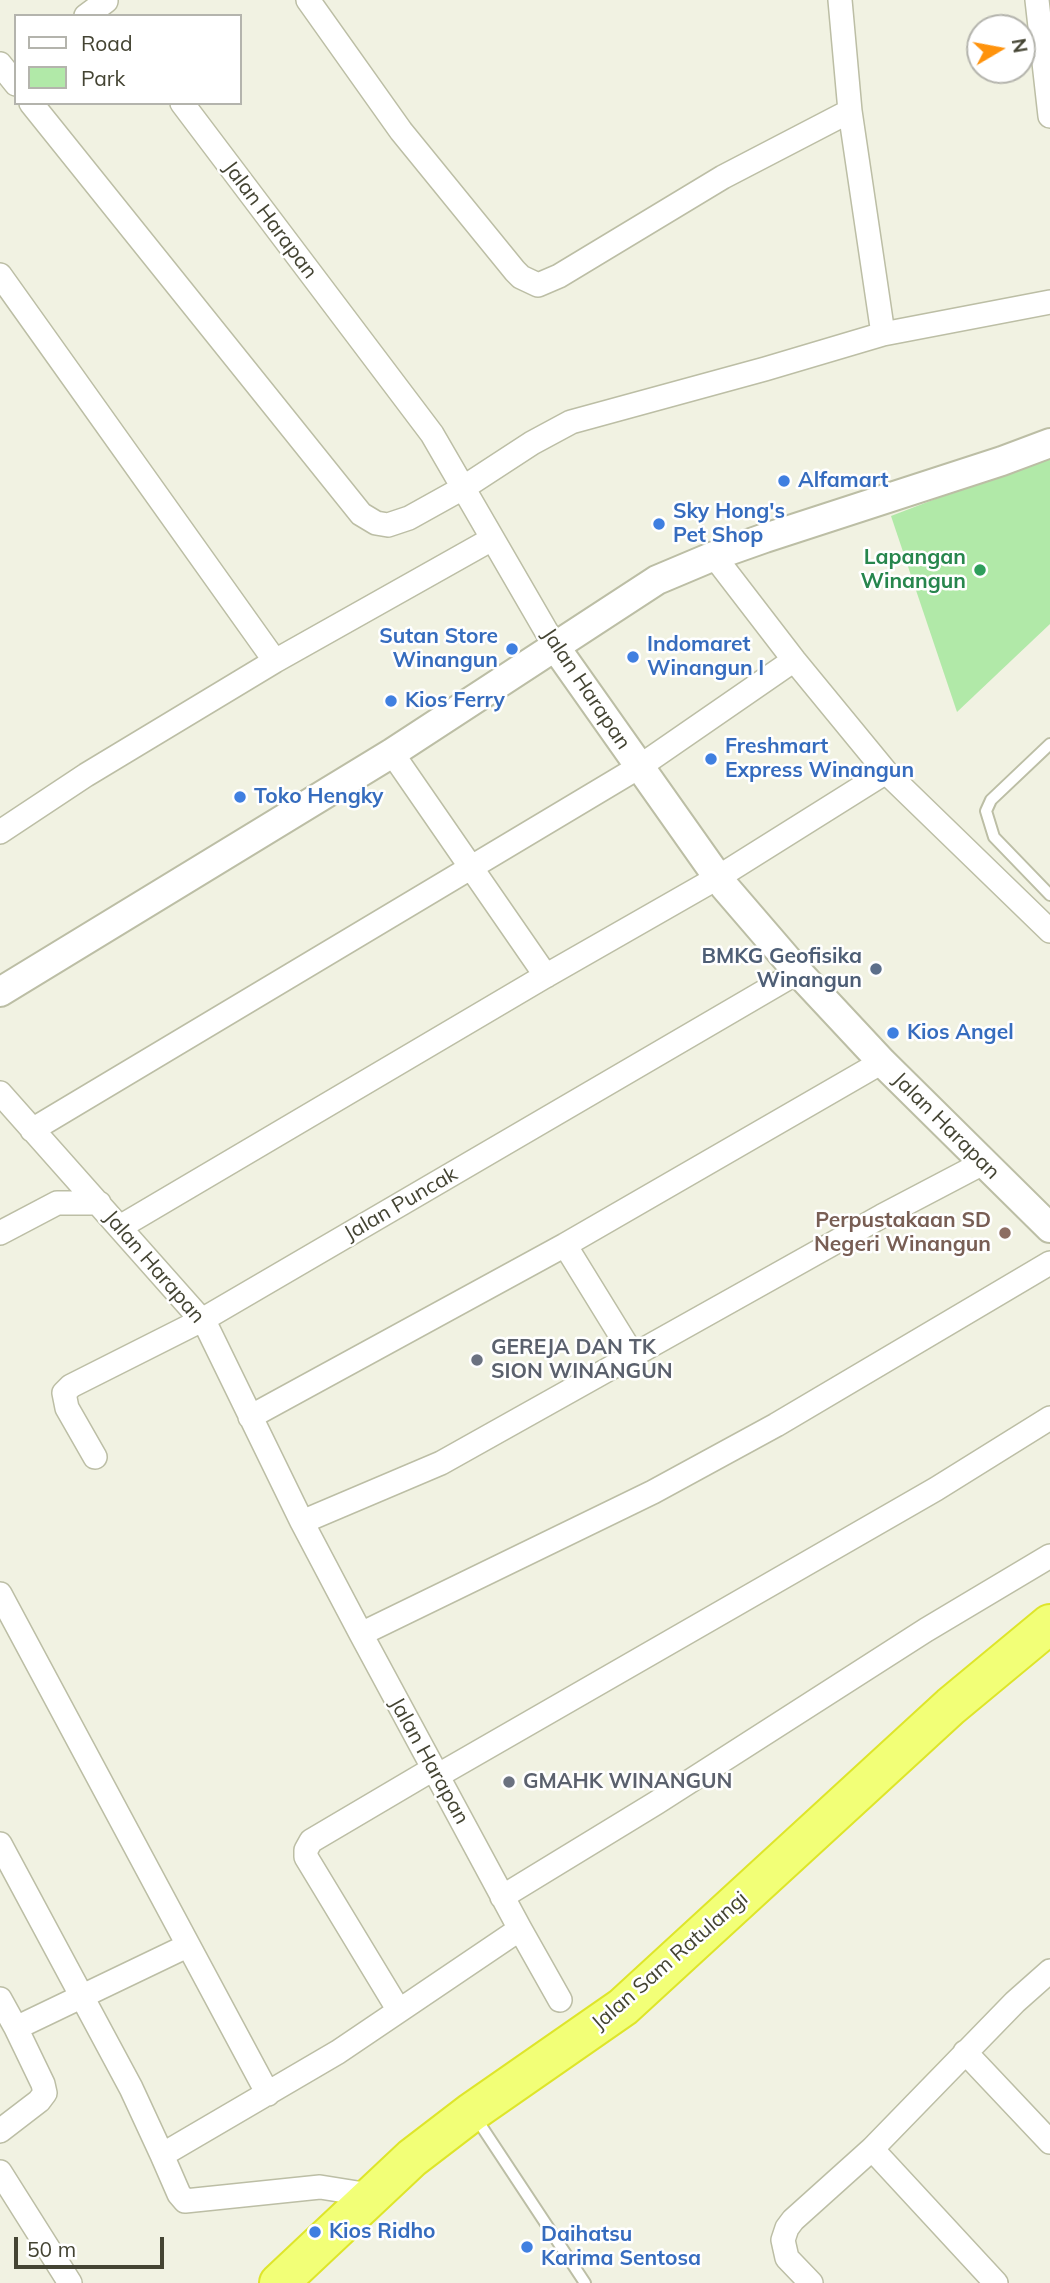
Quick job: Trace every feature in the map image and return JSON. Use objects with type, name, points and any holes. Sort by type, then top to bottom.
[{"type":"highway","name":"Jalan Sam Ratulangi","points":[[279,2283],[412,2158],[472,2112],[622,2007],[951,1706],[1050,1624]]},
{"type":"street","points":[[309,0],[401,131],[515,271],[538,285],[552,280],[723,177],[850,111]]},
{"type":"street","points":[[839,0],[850,111],[883,334]]},
{"type":"street","points":[[91,14],[110,6]]},
{"type":"street","points":[[1043,13],[1050,116]]},
{"type":"street","points":[[33,105],[361,514],[376,523],[388,524],[409,518],[571,422],[883,334],[1050,302]]},
{"type":"street","name":"Jalan Harapan","points":[[184,105],[432,434],[556,648],[717,878],[882,1062],[1050,1228]]},
{"type":"street","points":[[0,275],[275,661]]},
{"type":"street","points":[[0,992],[392,753],[644,588],[714,556],[1050,443]]},
{"type":"street","points":[[0,832],[86,775],[275,661],[492,539]]},
{"type":"street","points":[[714,556],[794,660],[886,772],[1050,931]]},
{"type":"street","points":[[33,1130],[639,766],[794,660]]},
{"type":"street","points":[[392,753],[545,976]]},
{"type":"street","points":[[120,1227],[545,976],[717,878],[886,772]]},
{"type":"street","name":"Jalan Puncak","points":[[95,1457],[67,1408],[64,1393],[66,1389],[118,1360],[202,1320],[799,972]]},
{"type":"street","points":[[250,1417],[565,1245],[882,1062]]},
{"type":"street","name":"Jalan Harapan","points":[[0,1093],[202,1320],[361,1634],[560,2000]]},
{"type":"street","points":[[302,1521],[442,1463],[882,1216],[983,1163]]},
{"type":"street","points":[[57,1203],[69,1171]]},
{"type":"street","points":[[0,1233],[57,1203],[99,1203]]},
{"type":"street","points":[[565,1245],[634,1357]]},
{"type":"street","points":[[361,1634],[653,1492],[776,1425],[1050,1263]]},
{"type":"street","points":[[398,2009],[306,1857],[311,1841],[936,1489],[1050,1418]]},
{"type":"street","points":[[502,1897],[656,1803],[926,1630],[1050,1556]]},
{"type":"street","points":[[0,1594],[268,2094]]},
{"type":"street","points":[[0,1844],[131,2088],[185,2202],[320,2187],[370,2195]]},
{"type":"street","points":[[162,2155],[338,2052],[520,1929]]},
{"type":"street","points":[[16,2028],[187,1946]]},
{"type":"street","points":[[811,2283],[787,2258],[783,2240],[787,2228],[812,2200],[872,2149],[1015,2001],[1050,1971]]},
{"type":"street","points":[[0,1999],[45,2093],[39,2101],[0,2131]]},
{"type":"street","points":[[965,2052],[1050,2142]]},
{"type":"street","points":[[872,2149],[996,2283]]},
{"type":"street","points":[[0,2172],[70,2283]]},
{"type":"lane","points":[[1050,744],[991,800],[986,811],[994,837],[1050,895]]},
{"type":"lane","points":[[472,2112],[585,2283]]},
{"type":"green space","name":"Lapangan Winangun","points":[[1050,455],[1050,624],[957,712],[891,516]]},
{"type":"place","name":"Alfamart","points":[[784,481]]},
{"type":"place","name":"Sky Hong's Pet Shop","points":[[659,524]]},
{"type":"place","name":"Lapangan Winangun","points":[[980,570]]},
{"type":"place","name":"Sutan Store Winangun","points":[[512,649]]},
{"type":"place","name":"Indomaret Winangun I","points":[[633,657]]},
{"type":"place","name":"Kios Ferry","points":[[391,701]]},
{"type":"place","name":"Freshmart Express Winangun","points":[[711,759]]},
{"type":"place","name":"Toko Hengky","points":[[240,797]]},
{"type":"place","name":"BMKG Geofisika Winangun","points":[[876,969]]},
{"type":"place","name":"Kios Angel","points":[[893,1033]]},
{"type":"place","name":"Perpustakaan SD Negeri Winangun","points":[[1005,1233]]},
{"type":"place","name":"GEREJA DAN TK SION WINANGUN","points":[[477,1360]]},
{"type":"place","name":"GMAHK WINANGUN","points":[[509,1782]]},
{"type":"place","name":"Kios Ridho","points":[[315,2232]]},
{"type":"place","name":"Daihatsu Karima Sentosa","points":[[527,2247]]}]
